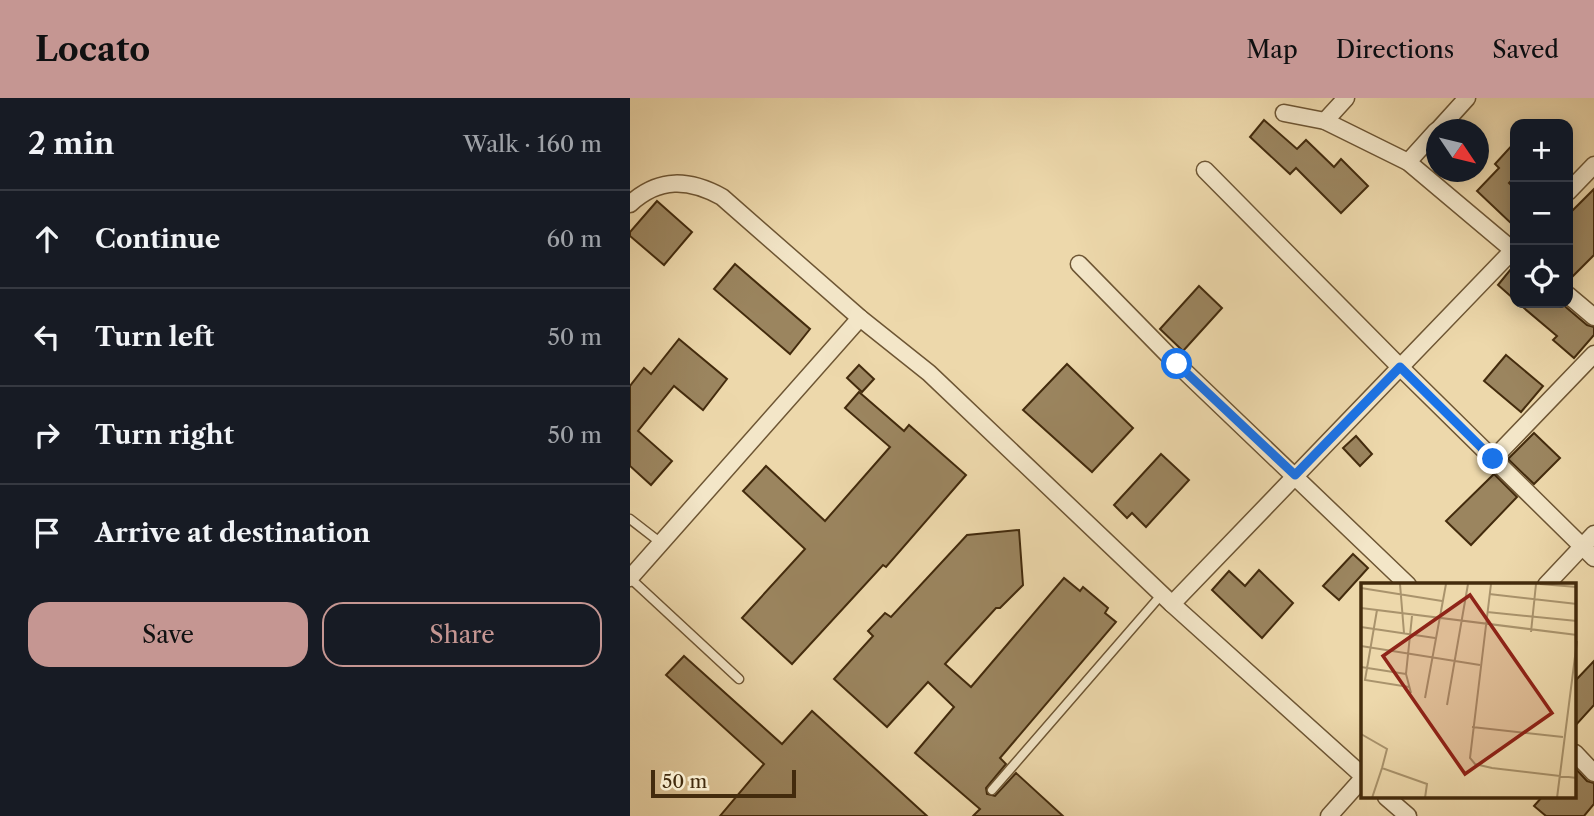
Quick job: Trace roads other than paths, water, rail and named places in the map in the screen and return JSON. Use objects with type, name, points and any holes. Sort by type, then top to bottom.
[{"type":"street","points":[[1325,121],[1346,98]]},
{"type":"street","points":[[1447,119],[1466,98]]},
{"type":"street","points":[[1284,113],[1325,121],[1408,162],[1510,246]]},
{"type":"street","points":[[1408,162],[1426,142]]},
{"type":"street","points":[[1573,187],[1594,164]]},
{"type":"street","points":[[1205,170],[1594,558]]},
{"type":"street","points":[[630,204],[642,192],[673,183],[700,186],[722,197],[860,318],[929,373],[1167,599],[1361,775]]},
{"type":"street","points":[[1167,599],[1295,475],[1510,255]]},
{"type":"street","points":[[1079,264],[1177,364],[1406,583]]},
{"type":"street","points":[[1573,299],[1594,317]]},
{"type":"street","points":[[630,578],[860,318]]},
{"type":"street","points":[[1493,459],[1594,354]]},
{"type":"street","points":[[1548,583],[1594,534]]},
{"type":"street","points":[[1576,754],[1594,772]]},
{"type":"street","points":[[1329,816],[1361,779]]},
{"type":"street","points":[[1387,798],[1408,816]]},
{"type":"lane","points":[[630,519],[661,543]]},
{"type":"lane","points":[[630,578],[739,679]]},
{"type":"lane","points":[[992,790],[1167,599]]}]
